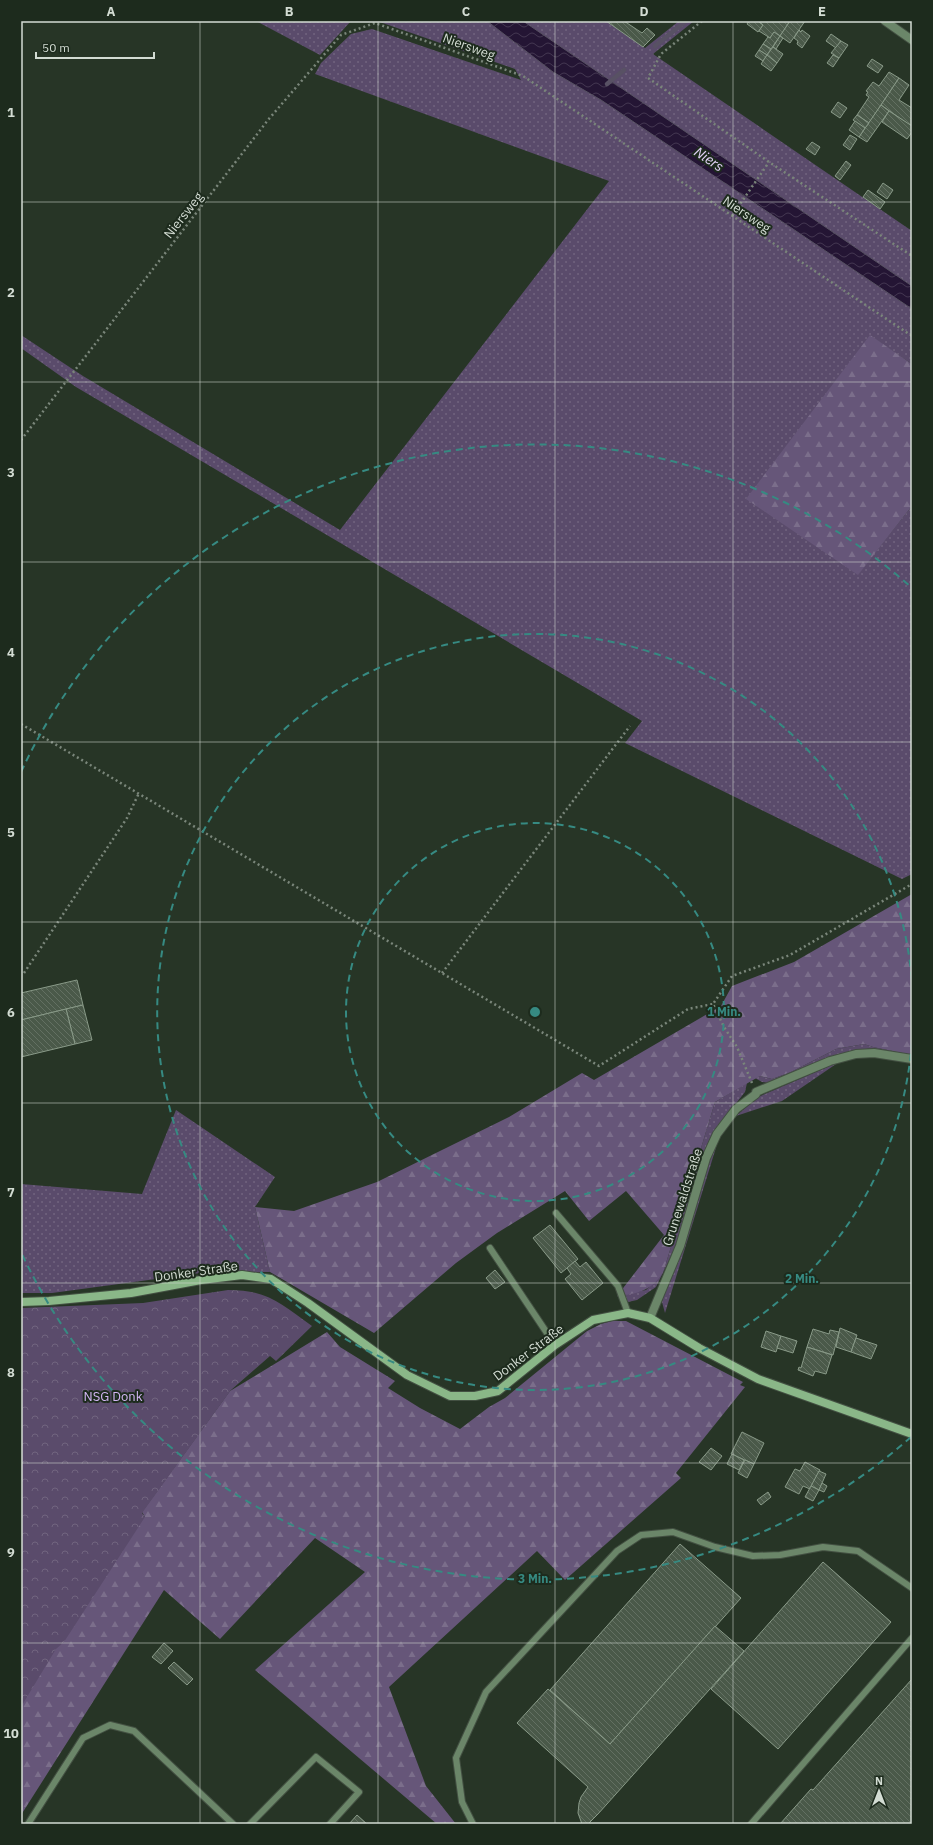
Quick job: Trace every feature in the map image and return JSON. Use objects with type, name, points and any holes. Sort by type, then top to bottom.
[{"type":"street","points":[[885,21],[912,40]]},
{"type":"street","name":"Grunewaldstraße","points":[[650,1318],[680,1246],[706,1158],[717,1134],[736,1109],[756,1094],[756,1092],[830,1061],[856,1054],[874,1053],[912,1059]]},
{"type":"street","name":"Donker Straße","points":[[21,1302],[49,1301],[131,1293],[201,1280],[242,1275],[271,1279],[308,1303],[407,1375],[450,1396],[475,1396],[498,1391],[554,1345],[593,1320],[628,1313],[650,1318],[699,1348],[758,1379],[912,1434]]},
{"type":"lane","points":[[556,1213],[618,1286],[628,1313]]},
{"type":"lane","points":[[490,1248],[554,1345]]},
{"type":"lane","points":[[473,1824],[462,1802],[456,1758],[486,1692],[617,1551],[641,1535],[673,1532],[715,1547],[753,1556],[780,1555],[823,1548],[858,1551],[912,1588]]},
{"type":"lane","points":[[751,1824],[912,1638]]},
{"type":"lane","points":[[28,1824],[83,1738],[110,1725],[134,1731],[233,1824]]},
{"type":"lane","points":[[250,1824],[316,1757],[359,1792],[330,1824]]},
{"type":"path","points":[[702,21],[661,54],[648,78],[769,162],[912,256]]},
{"type":"path","name":"Niersweg","points":[[21,440],[274,114],[341,35],[375,23],[524,76],[912,336]]},
{"type":"path","points":[[732,216],[760,173],[769,162]]},
{"type":"path","points":[[21,724],[599,1066],[688,1009],[713,1004],[732,976],[790,955],[912,884]]},
{"type":"path","points":[[442,973],[630,726]]},
{"type":"path","points":[[24,973],[127,818],[139,793]]},
{"type":"path","points":[[713,1004],[724,1028],[737,1048],[756,1092]]},
{"type":"green space","points":[[256,21],[351,21],[320,55]]},
{"type":"green space","points":[[377,21],[487,21],[553,72],[601,100],[912,309],[912,364],[870,336],[858,574],[912,506],[912,874],[902,879],[625,743],[642,721],[76,387],[21,348],[21,335],[83,376],[340,530],[609,181],[315,74],[321,63],[351,34],[372,29],[521,80],[515,69]]},
{"type":"green space","points":[[523,21],[606,21],[645,48],[679,21],[694,21],[653,54],[912,231],[912,286]]},
{"type":"green space","points":[[870,335],[912,364],[912,506],[858,575],[746,499]]},
{"type":"green space","points":[[912,894],[912,1055],[864,1044],[836,1049],[791,1072],[772,1079],[760,1076],[715,1102],[663,1273],[648,1288],[632,1294],[617,1296],[664,1235],[626,1191],[589,1221],[565,1191],[497,1233],[456,1263],[374,1333],[270,1272],[255,1207],[294,1211],[377,1182],[509,1117],[582,1073],[594,1080],[721,1006],[732,986],[794,962]]},
{"type":"green space","points":[[864,1044],[912,1055],[883,1050],[866,1049],[831,1058],[770,1083],[762,1082],[755,1078],[760,1076],[772,1079],[791,1072],[836,1049]]},
{"type":"green space","points":[[839,1062],[782,1101],[736,1116],[758,1097]]},
{"type":"green space","points":[[747,1083],[745,1092],[712,1134],[702,1156],[676,1246],[663,1272],[715,1102]]},
{"type":"green space","points":[[176,1110],[275,1177],[255,1207],[270,1272],[208,1272],[52,1293],[21,1293],[21,1184],[142,1194]]},
{"type":"green space","points":[[718,1141],[665,1313],[662,1302],[665,1290],[708,1165]]},
{"type":"green space","points":[[663,1273],[656,1287],[637,1300],[628,1302],[617,1296],[646,1290]]},
{"type":"green space","name":"NSG Donk","points":[[228,1290],[254,1293],[264,1296],[282,1305],[312,1326],[276,1361],[270,1356],[231,1390],[142,1513],[145,1517],[64,1642],[56,1649],[21,1707],[21,1308],[143,1303]]},
{"type":"green space","points":[[612,1321],[626,1321],[743,1382],[740,1385],[745,1387],[676,1473],[681,1478],[565,1580],[537,1551],[389,1687],[426,1786],[456,1824],[437,1824],[255,1670],[365,1572],[315,1538],[220,1639],[164,1590],[21,1815],[21,1447],[145,1517],[142,1512],[230,1391],[327,1332],[340,1347],[395,1381],[388,1388],[420,1408],[460,1429],[489,1407],[505,1398],[587,1331],[601,1324]]},
{"type":"water","name":"Niers","points":[[487,21],[523,21],[912,286],[912,309],[601,100],[553,72]]},
{"type":"building","points":[[606,21],[624,21],[642,33],[647,28],[655,35],[643,47]]},
{"type":"building","points":[[749,21],[758,21],[763,25],[758,32],[747,24]]},
{"type":"building","points":[[758,21],[790,21],[780,36],[774,32],[770,38],[759,31],[763,25]]},
{"type":"building","points":[[790,21],[805,21],[790,43],[780,36]]},
{"type":"building","points":[[799,30],[801,32],[802,30],[810,36],[802,48],[797,44],[798,41],[794,38]]},
{"type":"building","points":[[774,32],[780,36],[771,49],[763,44]]},
{"type":"building","points":[[831,34],[841,41],[836,48],[826,41]]},
{"type":"building","points":[[780,36],[783,38],[776,49],[773,47]]},
{"type":"building","points":[[841,41],[848,45],[839,58],[831,53]]},
{"type":"building","points":[[763,44],[771,49],[767,55],[759,50]]},
{"type":"building","points":[[773,47],[783,54],[777,63],[767,55]]},
{"type":"building","points":[[759,50],[767,55],[763,61],[755,56]]},
{"type":"building","points":[[767,55],[777,63],[771,71],[761,64]]},
{"type":"building","points":[[833,55],[839,58],[833,67],[827,63]]},
{"type":"building","points":[[872,59],[883,66],[878,73],[867,66]]},
{"type":"building","points":[[889,72],[899,78],[869,123],[857,115],[869,97],[866,95],[868,92],[866,91],[873,82],[879,86]]},
{"type":"building","points":[[899,78],[909,85],[899,100],[912,108],[911,126],[881,105]]},
{"type":"building","points":[[838,102],[847,108],[840,118],[831,112]]},
{"type":"building","points":[[881,105],[889,111],[867,142],[859,137]]},
{"type":"building","points":[[889,111],[912,126],[912,132],[907,139],[882,122]]},
{"type":"building","points":[[857,115],[869,123],[865,128],[853,120]]},
{"type":"building","points":[[855,121],[865,128],[859,137],[849,130]]},
{"type":"building","points":[[850,135],[857,139],[850,150],[843,145]]},
{"type":"building","points":[[812,142],[820,147],[815,155],[806,149]]},
{"type":"building","points":[[846,161],[851,165],[840,180],[835,176]]},
{"type":"building","points":[[883,183],[893,190],[887,199],[877,192]]},
{"type":"building","points":[[868,190],[885,202],[880,209],[863,197]]},
{"type":"building","points":[[77,980],[83,1005],[21,1020],[21,993]]},
{"type":"building","points":[[83,1005],[92,1040],[75,1044],[66,1009]]},
{"type":"building","points":[[66,1009],[75,1044],[21,1057],[21,1020]]},
{"type":"building","points":[[550,1225],[578,1259],[561,1273],[533,1238]]},
{"type":"building","points":[[575,1261],[580,1267],[586,1262],[603,1283],[582,1300],[565,1279],[571,1274],[567,1268]]},
{"type":"building","points":[[495,1270],[505,1282],[495,1289],[486,1278]]},
{"type":"building","points":[[840,1328],[857,1335],[851,1352],[836,1347]]},
{"type":"building","points":[[813,1329],[829,1334],[830,1330],[839,1332],[833,1355],[807,1347]]},
{"type":"building","points":[[766,1331],[781,1336],[776,1352],[761,1347]]},
{"type":"building","points":[[781,1336],[797,1341],[793,1353],[777,1348]]},
{"type":"building","points":[[856,1338],[877,1345],[871,1359],[851,1352]]},
{"type":"building","points":[[807,1347],[832,1355],[826,1374],[815,1371],[813,1376],[798,1370],[799,1367],[801,1368]]},
{"type":"building","points":[[742,1432],[764,1443],[754,1464],[731,1454]]},
{"type":"building","points":[[711,1448],[722,1456],[711,1470],[699,1462]]},
{"type":"building","points":[[732,1454],[744,1460],[739,1470],[727,1464]]},
{"type":"building","points":[[745,1460],[754,1464],[747,1478],[738,1473]]},
{"type":"building","points":[[805,1462],[820,1470],[810,1489],[803,1486],[799,1494],[785,1487],[795,1469],[800,1471]]},
{"type":"building","points":[[819,1471],[826,1474],[819,1490],[811,1486]]},
{"type":"building","points":[[822,1483],[827,1486],[824,1492],[819,1490]]},
{"type":"building","points":[[811,1486],[819,1490],[813,1501],[805,1497]]},
{"type":"building","points":[[768,1492],[771,1497],[761,1505],[757,1500]]},
{"type":"building","points":[[680,1544],[741,1598],[610,1744],[550,1690]]},
{"type":"building","points":[[823,1562],[891,1622],[778,1749],[711,1689]]},
{"type":"building","points":[[715,1626],[744,1651],[598,1814],[588,1824],[582,1824],[578,1813],[579,1803],[588,1787],[517,1723],[548,1689],[610,1744]]},
{"type":"building","points":[[164,1643],[173,1651],[161,1664],[152,1657]]},
{"type":"building","points":[[174,1662],[193,1679],[187,1685],[168,1668]]},
{"type":"building","points":[[912,1679],[912,1824],[780,1824],[811,1789],[813,1790]]},
{"type":"building","points":[[357,1815],[367,1824],[349,1824]]},
{"type":"waterway","points":[[655,46],[686,21]]},
{"type":"waterway","points":[[607,84],[624,70]]}]
